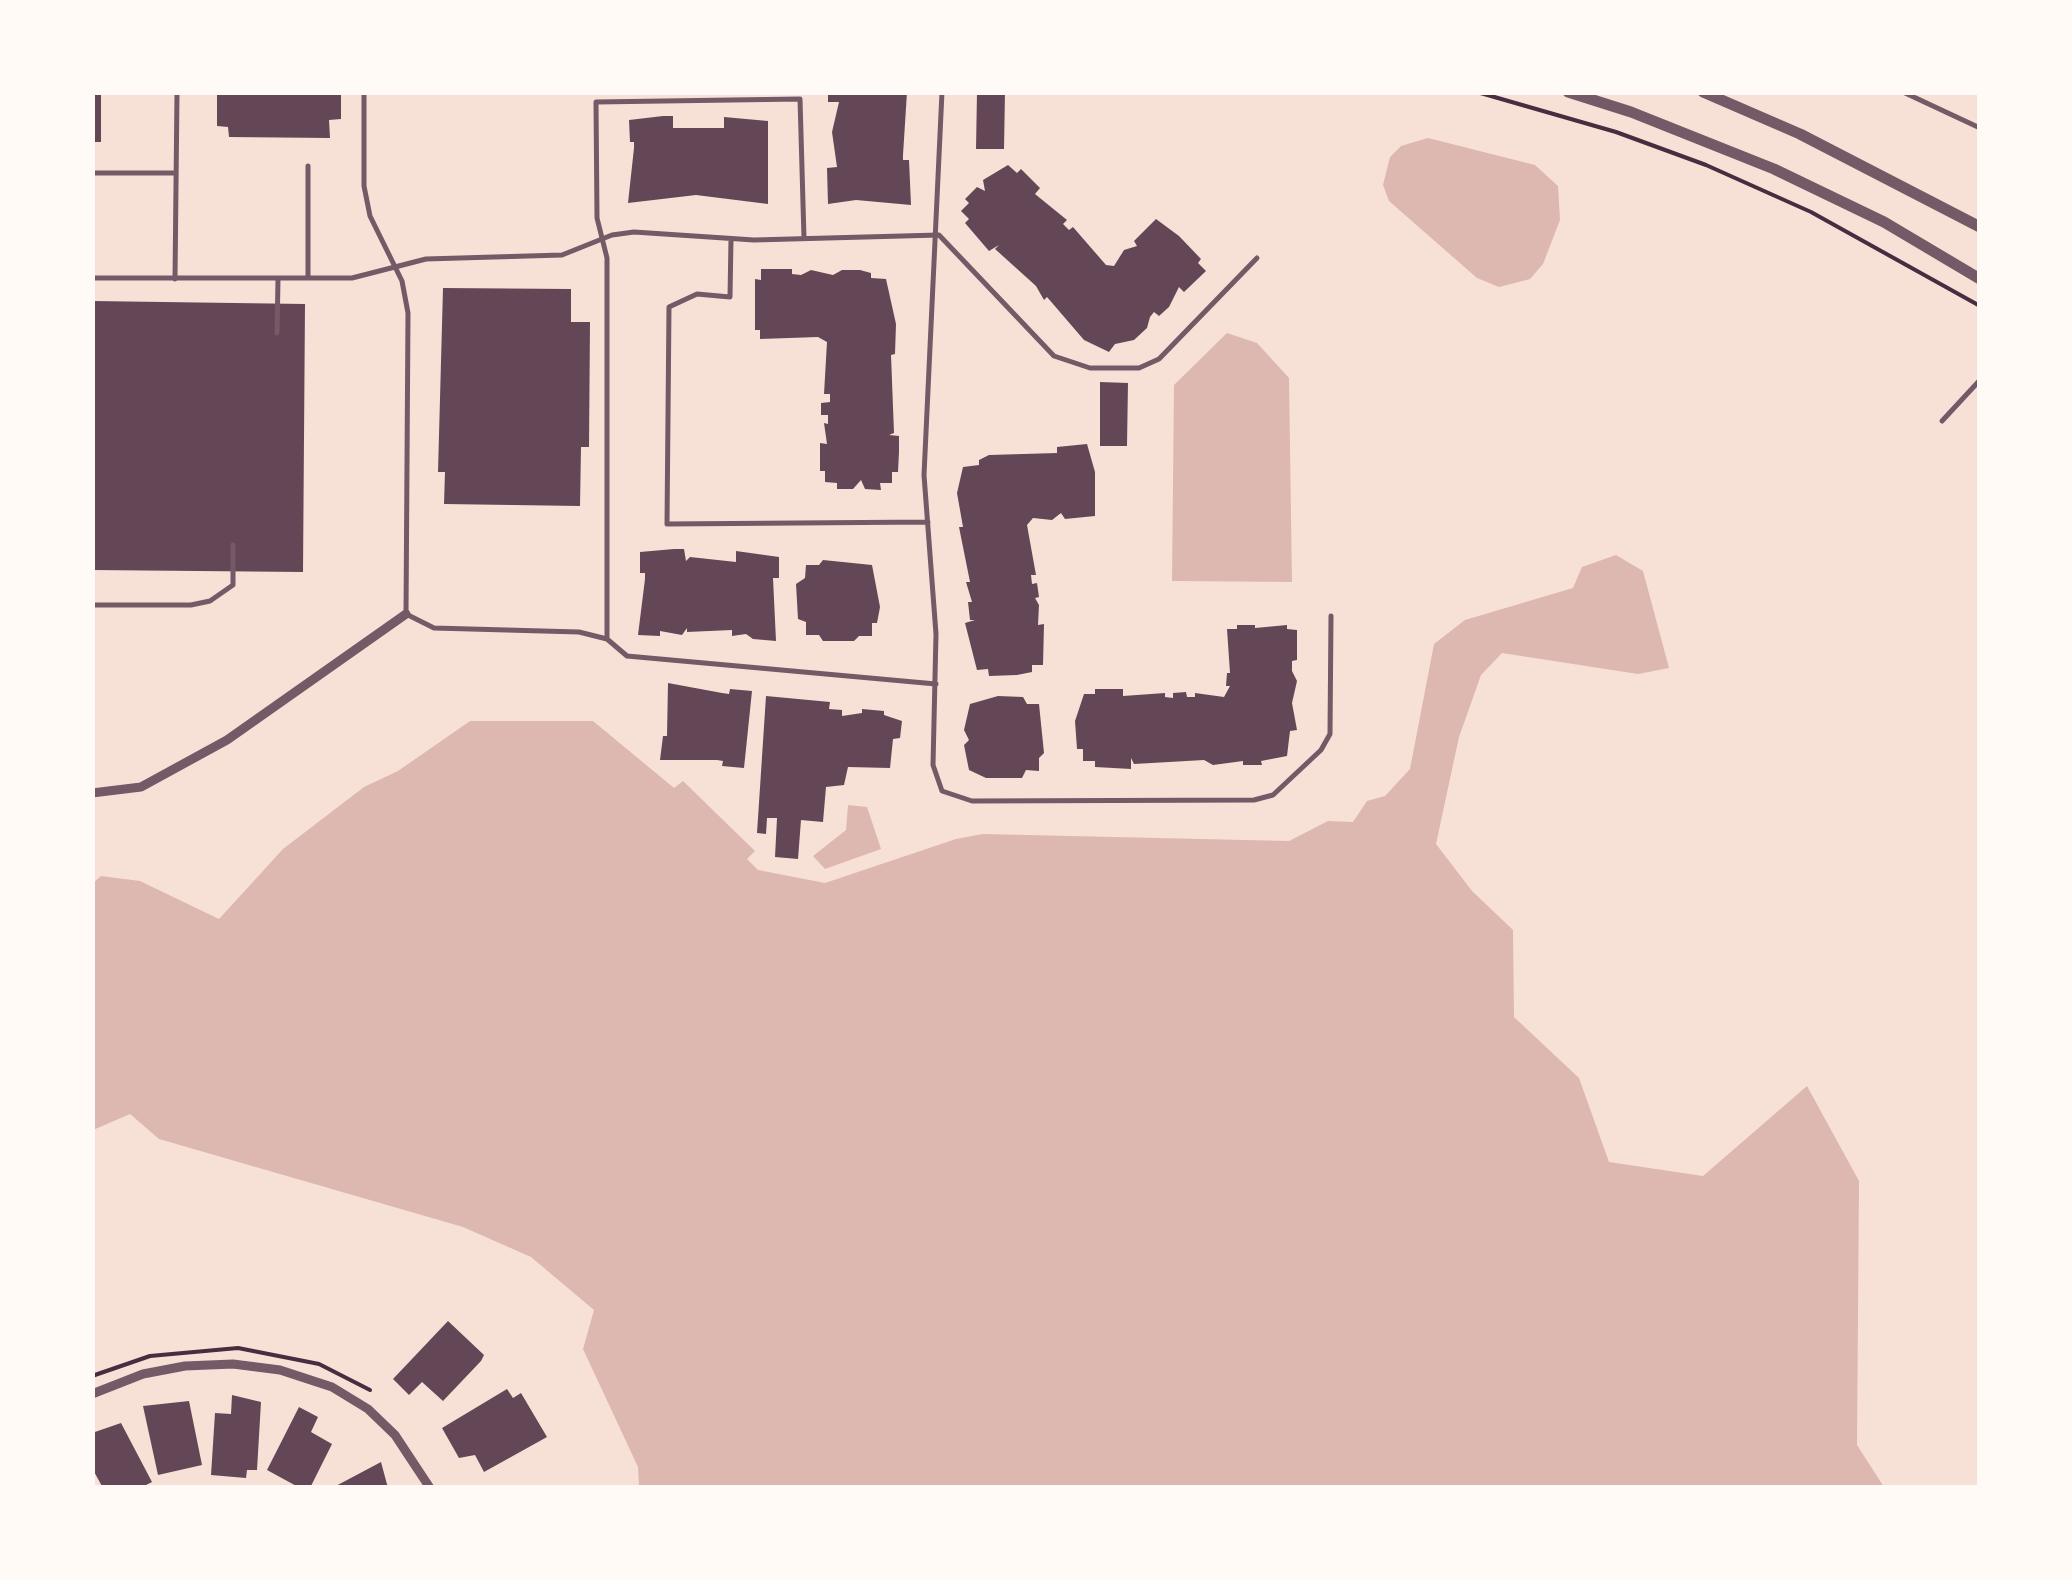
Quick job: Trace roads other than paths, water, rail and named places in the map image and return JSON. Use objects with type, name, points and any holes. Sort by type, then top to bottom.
[{"type":"street","points":[[1568,92],[1774,169],[1884,222],[1980,279]]},
{"type":"street","points":[[1702,92],[1800,134],[1980,227]]},
{"type":"street","points":[[92,792],[141,787],[226,740],[406,614]]},
{"type":"street","points":[[92,1394],[143,1374],[185,1366],[233,1364],[280,1370],[332,1387],[368,1410],[395,1434],[430,1488]]},
{"type":"lane","points":[[175,278],[177,92]]},
{"type":"lane","points":[[364,92],[364,186],[370,216],[402,281],[409,323],[406,614],[434,628],[579,632],[607,639],[627,656],[936,684]]},
{"type":"lane","points":[[942,92],[925,454],[936,684],[934,775],[949,797],[972,801],[1254,800],[1281,789],[1326,743],[1333,711],[1331,616]]},
{"type":"lane","points":[[1903,92],[1980,128]]},
{"type":"lane","points":[[607,639],[608,258],[597,218],[596,102],[800,99],[804,238]]},
{"type":"lane","points":[[308,166],[308,279]]},
{"type":"lane","points":[[92,173],[176,173]]},
{"type":"lane","points":[[92,278],[363,276],[440,257],[562,255],[602,239],[634,232],[731,239],[938,235],[1054,356],[1090,368],[1139,368],[1159,359],[1257,258]]},
{"type":"lane","points":[[731,239],[730,297],[697,294],[669,308],[667,524],[928,522]]},
{"type":"lane","points":[[277,333],[278,279]]},
{"type":"lane","points":[[1942,421],[1980,380]]},
{"type":"lane","points":[[92,605],[191,606],[210,601],[233,585],[233,545]]}]
